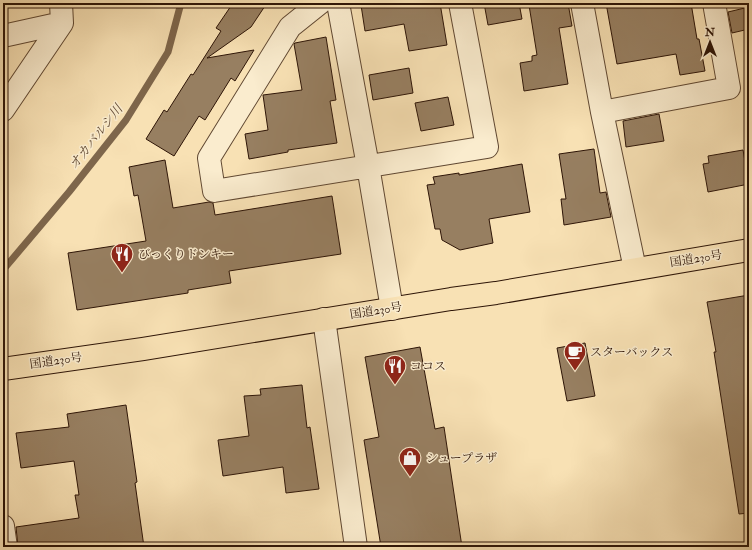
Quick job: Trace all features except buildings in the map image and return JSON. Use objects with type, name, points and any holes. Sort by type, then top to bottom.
[{"type":"highway","name":"国道230号","points":[[3,369],[135,350],[496,293],[749,250]]},
{"type":"street","points":[[320,3],[290,27],[209,158],[214,191],[487,147],[460,3]]},
{"type":"street","points":[[338,3],[368,166],[392,309]]},
{"type":"street","points":[[582,3],[602,112],[635,269]]},
{"type":"street","points":[[602,112],[729,88],[714,3]]},
{"type":"street","points":[[3,36],[61,13]]},
{"type":"street","points":[[3,110],[61,13]]},
{"type":"street","points":[[324,319],[356,547]]},
{"type":"street","points":[[3,526],[6,547]]},
{"type":"waterway","name":"オカバルシ川","points":[[3,270],[69,192],[126,120],[168,52],[181,3]]},
{"type":"place","name":"びっくりドンキー","points":[[122,274]]},
{"type":"place","name":"スターバックス","points":[[575,372]]},
{"type":"place","name":"ココス","points":[[395,386]]},
{"type":"place","name":"シュープラザ","points":[[410,478]]}]
